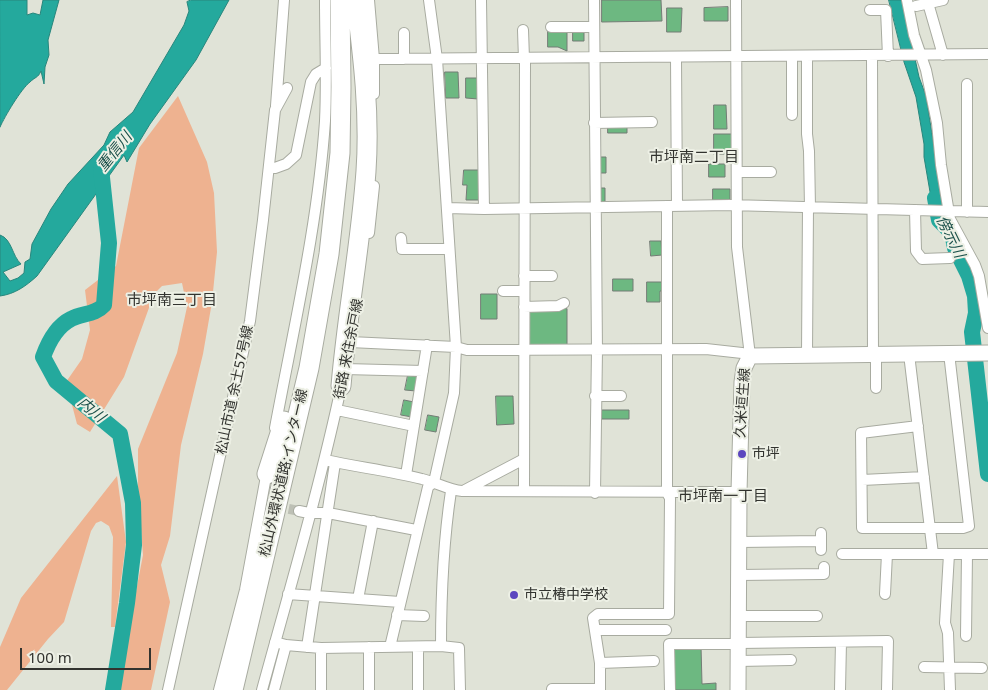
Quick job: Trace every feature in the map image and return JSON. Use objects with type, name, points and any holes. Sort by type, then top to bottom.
[{"type":"highway","name":"松山外環状道路;インター線","points":[[329,254],[340,153],[340,0]]},
{"type":"highway","name":"松山外環状道路;インター線","points":[[233,690],[309,368],[329,254],[348,175],[352,145],[351,0]]},
{"type":"highway","points":[[343,378],[345,341],[360,226],[366,161],[366,93],[356,0]]},
{"type":"highway","points":[[267,474],[279,439],[305,334],[326,212],[334,153],[340,22]]},
{"type":"main road","name":"久米垣生線","points":[[738,690],[739,492],[742,382],[744,368],[750,356],[979,353]]},
{"type":"street","points":[[275,110],[284,0]]},
{"type":"street","points":[[219,690],[266,504],[267,474],[302,288],[320,172],[325,120],[325,0]]},
{"type":"street","name":"街路 来住余戸線","points":[[262,690],[288,594],[304,512],[330,461],[337,410],[359,300],[372,209],[375,169],[374,59],[369,0]]},
{"type":"street","points":[[390,647],[416,530],[428,487],[434,482],[454,393],[456,347],[450,249],[437,59],[429,0]]},
{"type":"street","points":[[481,0],[484,209]]},
{"type":"street","points":[[594,0],[597,350],[595,493]]},
{"type":"street","points":[[350,342],[427,345],[456,347],[467,350],[706,349],[742,353],[750,356],[737,247],[736,0]]},
{"type":"street","points":[[907,0],[937,123],[948,211],[979,276],[988,328]]},
{"type":"street","points":[[916,6],[944,0]]},
{"type":"street","points":[[928,3],[943,55]]},
{"type":"street","points":[[870,10],[886,10],[893,56]]},
{"type":"street","points":[[551,27],[594,27]]},
{"type":"street","points":[[523,30],[524,491]]},
{"type":"street","points":[[404,34],[404,59]]},
{"type":"street","points":[[374,59],[988,54]]},
{"type":"street","points":[[792,56],[792,115]]},
{"type":"street","points":[[806,354],[810,151],[807,134],[807,56]]},
{"type":"street","points":[[872,56],[876,388]]},
{"type":"street","points":[[552,689],[600,689],[600,663],[593,618],[598,614],[670,614],[670,498],[667,493],[668,349],[676,58]]},
{"type":"street","points":[[269,168],[276,168],[286,164],[296,155],[311,82],[316,74],[326,68]]},
{"type":"street","points":[[967,84],[967,212]]},
{"type":"street","name":"松山市道 余土57号線","points":[[168,690],[250,322],[275,110],[287,88]]},
{"type":"street","points":[[594,123],[652,122]]},
{"type":"street","points":[[737,172],[771,172]]},
{"type":"street","points":[[447,208],[737,206],[988,212]]},
{"type":"street","points":[[915,210],[916,251],[918,256],[922,259],[950,258]]},
{"type":"street","points":[[401,238],[402,249],[450,249]]},
{"type":"street","points":[[524,276],[552,276]]},
{"type":"street","points":[[503,292],[524,291]]},
{"type":"street","points":[[524,307],[558,306],[564,303]]},
{"type":"street","points":[[406,475],[427,345]]},
{"type":"street","points":[[918,426],[861,433],[862,528],[963,528],[969,526],[949,353]]},
{"type":"street","points":[[909,354],[932,554]]},
{"type":"street","points":[[343,378],[423,371]]},
{"type":"street","points":[[595,396],[621,396]]},
{"type":"street","points":[[337,410],[414,426]]},
{"type":"street","points":[[462,492],[524,459]]},
{"type":"street","points":[[307,647],[328,513],[330,461],[406,475],[434,482],[451,491],[462,492],[739,492]]},
{"type":"street","points":[[862,480],[924,477]]},
{"type":"street","points":[[441,646],[441,585],[451,491]]},
{"type":"street","points":[[304,512],[328,513],[416,530]]},
{"type":"street","points":[[358,599],[373,521]]},
{"type":"street","points":[[739,542],[821,541]]},
{"type":"street","points":[[842,554],[988,554]]},
{"type":"street","points":[[885,594],[887,554]]},
{"type":"street","points":[[949,554],[945,623],[948,633],[950,690]]},
{"type":"street","points":[[967,554],[971,593],[969,631]]},
{"type":"street","points":[[739,575],[782,570],[824,574],[824,567]]},
{"type":"street","points":[[288,594],[400,602]]},
{"type":"street","points":[[396,615],[424,616]]},
{"type":"street","points":[[739,616],[817,616]]},
{"type":"street","points":[[596,630],[666,630]]},
{"type":"street","points":[[670,690],[669,644],[888,641],[887,690]]},
{"type":"street","points":[[275,642],[286,646],[321,648],[441,646],[459,648],[460,690]]},
{"type":"street","points":[[840,690],[841,642]]},
{"type":"street","points":[[274,690],[286,646]]},
{"type":"street","points":[[369,647],[369,690]]},
{"type":"street","points":[[418,647],[418,690]]},
{"type":"street","points":[[321,648],[322,690]]},
{"type":"street","points":[[738,661],[791,660]]},
{"type":"street","points":[[600,663],[654,662]]},
{"type":"street","points":[[924,667],[982,668]]},
{"type":"shaded area","points":[[178,96],[207,162],[214,193],[217,252],[212,302],[203,354],[181,445],[170,536],[161,565],[170,602],[151,690],[117,690],[143,555],[138,492],[138,449],[177,353],[187,307],[182,283],[162,286],[154,294],[124,377],[90,432],[77,424],[66,382],[82,359],[90,330],[85,290],[116,266],[139,148]]},
{"type":"shaded area","points":[[117,476],[126,542],[115,627],[111,627],[113,537],[109,526],[101,521],[96,523],[91,531],[64,622],[7,690],[0,690],[0,647],[21,598]]},
{"type":"water","points":[[0,0],[27,0],[27,15],[33,13],[40,15],[43,0],[59,0],[48,40],[49,55],[45,67],[44,84],[41,71],[22,90],[0,127]]},
{"type":"water","name":"重信川","points":[[191,0],[229,0],[196,60],[150,124],[127,162],[124,155],[37,276],[20,289],[0,296],[0,235],[10,244],[21,264],[3,272],[10,281],[24,273],[25,262],[30,259],[32,244],[51,209],[68,184],[104,145],[110,132],[133,112],[184,25],[189,11],[187,2]]},
{"type":"water","points":[[889,0],[902,0],[919,77],[926,96],[945,216],[935,221],[916,97],[904,62]]},
{"type":"building","points":[[602,0],[661,0],[662,21],[602,22]]},
{"type":"building","points":[[728,7],[728,21],[704,21],[704,8]]},
{"type":"building","points":[[667,8],[682,8],[681,32],[667,32]]},
{"type":"building","points":[[548,31],[567,31],[567,51],[558,47],[548,47]]},
{"type":"building","points":[[573,32],[584,32],[584,41],[573,41]]},
{"type":"building","points":[[445,72],[458,72],[459,98],[446,98]]},
{"type":"building","points":[[466,78],[478,78],[478,99],[466,98]]},
{"type":"building","points":[[714,105],[726,105],[727,129],[714,129]]},
{"type":"building","points":[[608,125],[627,125],[627,133],[608,133]]},
{"type":"building","points":[[714,134],[732,134],[732,154],[714,154]]},
{"type":"building","points":[[598,157],[606,157],[606,173],[598,173]]},
{"type":"building","points":[[709,164],[725,164],[725,177],[709,177]]},
{"type":"building","points":[[464,170],[480,170],[480,200],[466,200],[467,185],[463,185]]},
{"type":"building","points":[[597,188],[605,188],[605,204],[598,204]]},
{"type":"building","points":[[713,189],[730,189],[730,200],[713,200]]},
{"type":"building","points":[[650,241],[661,241],[662,255],[651,256]]},
{"type":"building","points":[[613,279],[633,279],[633,291],[613,291]]},
{"type":"building","points":[[647,282],[663,282],[663,291],[660,291],[660,302],[647,302]]},
{"type":"building","points":[[481,294],[497,294],[497,319],[481,319]]},
{"type":"building","points":[[567,309],[567,345],[529,345],[529,310]]},
{"type":"building","points":[[408,375],[418,377],[416,391],[405,390]]},
{"type":"building","points":[[496,396],[513,396],[514,424],[497,425]]},
{"type":"building","points":[[404,400],[414,402],[412,417],[401,415]]},
{"type":"building","points":[[602,410],[629,410],[629,419],[602,419]]},
{"type":"building","points":[[428,415],[439,417],[436,432],[425,430]]},
{"type":"building","points":[[672,646],[701,646],[702,684],[716,683],[716,690],[673,690]]},
{"type":"waterway","name":"内川","points":[[101,168],[109,243],[104,305],[97,311],[75,317],[61,326],[50,341],[43,357],[56,381],[120,434],[133,503],[134,545],[113,690]]},
{"type":"waterway","name":"傍示川","points":[[935,198],[939,220],[952,233],[955,248],[969,276],[975,296],[976,313],[972,332],[988,474]]},
{"type":"tunnel","points":[[274,506],[299,511]]},
{"type":"place","name":"市坪","points":[[742,454]]},
{"type":"place","name":"市立椿中学校","points":[[514,595]]},
{"type":"district","name":"市坪南二丁目","points":[[694,158]]},
{"type":"district","name":"市坪南三丁目","points":[[172,301]]},
{"type":"district","name":"市坪南一丁目","points":[[723,497]]}]
